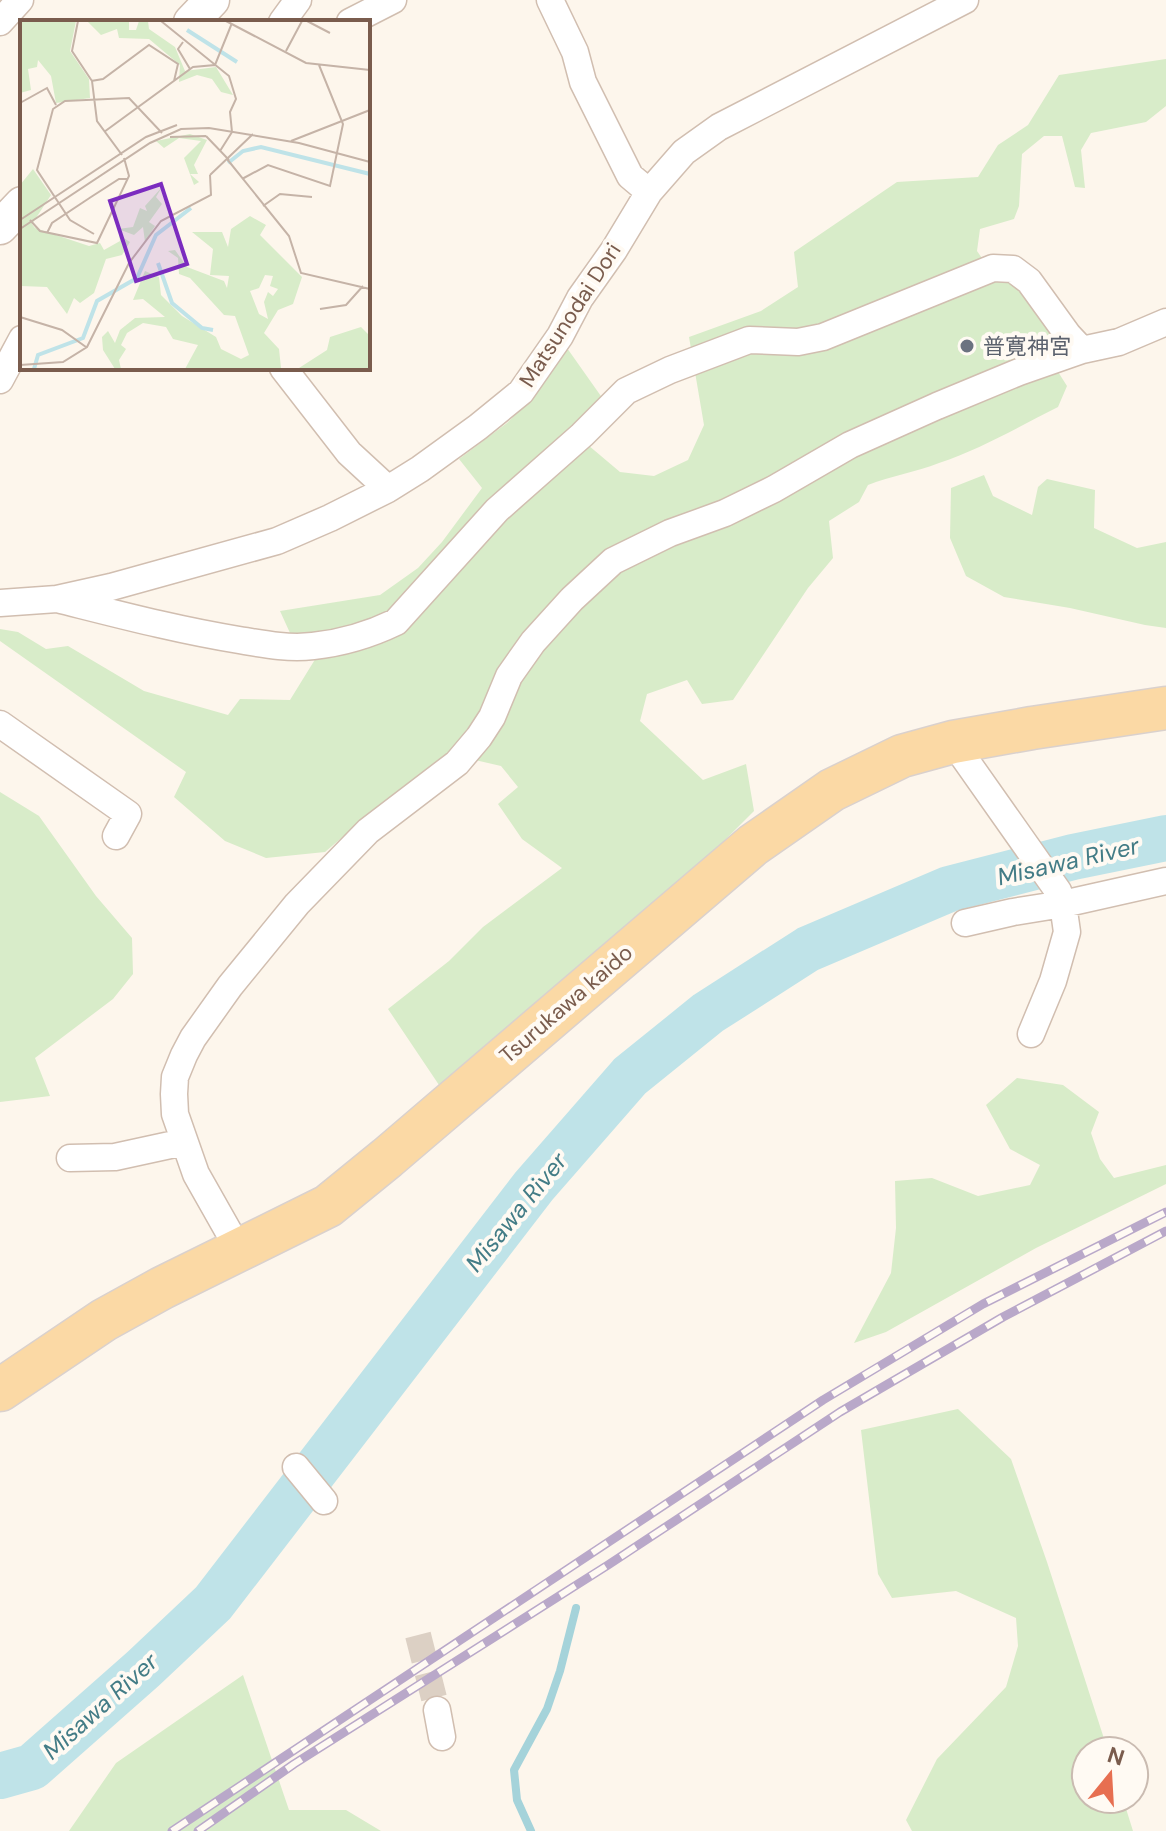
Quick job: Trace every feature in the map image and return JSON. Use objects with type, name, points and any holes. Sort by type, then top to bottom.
[{"type":"main road","name":"Tsurukawa kaido","points":[[0,1390],[104,1320],[328,1206],[753,845],[832,790],[902,756],[953,742],[1166,708]]},
{"type":"street","points":[[0,22],[20,0]]},
{"type":"street","points":[[283,20],[298,0]]},
{"type":"street","points":[[354,20],[393,0]]},
{"type":"street","points":[[550,0],[575,52],[583,82],[630,176],[649,192]]},
{"type":"street","name":"Matsunodai Dori","points":[[0,603],[57,599],[111,587],[277,541],[388,489],[445,451],[521,392],[560,336],[580,298],[649,192],[684,152],[719,127],[965,0]]},
{"type":"street","points":[[0,227],[20,206]]},
{"type":"street","points":[[57,599],[191,633],[274,645],[311,646],[347,640],[396,622],[497,510],[582,435],[626,391],[670,370],[749,340],[798,342],[823,337],[993,268],[1013,269],[1029,281],[1061,327],[1082,350]]},
{"type":"street","points":[[239,1250],[196,1174],[175,1114],[175,1077],[184,1055],[230,986],[297,904],[368,831],[457,763],[492,717],[509,676],[533,642],[572,599],[613,561],[670,533],[725,513],[850,445],[1006,378],[1082,350],[1119,342],[1166,322]]},
{"type":"street","points":[[0,380],[20,343]]},
{"type":"street","points":[[284,370],[349,453],[388,489]]},
{"type":"street","points":[[0,724],[128,814],[116,836]]},
{"type":"street","points":[[953,742],[1060,898],[1067,932],[1056,973],[1031,1034]]},
{"type":"street","points":[[965,923],[1060,898],[1166,881]]},
{"type":"street","points":[[70,1158],[115,1157],[184,1142]]},
{"type":"street","points":[[296,1467],[324,1501]]},
{"type":"street","points":[[437,1710],[442,1737]]},
{"type":"green space","points":[[1166,59],[1166,106],[1146,122],[1091,133],[1081,150],[1085,188],[1075,187],[1062,136],[1044,136],[1022,154],[1019,206],[1014,219],[980,229],[977,251],[993,274],[1022,282],[1068,345],[1048,356],[1067,386],[1058,407],[955,457],[868,485],[859,502],[829,521],[833,558],[808,588],[733,700],[702,704],[687,680],[647,694],[640,721],[703,780],[746,764],[754,811],[648,917],[439,1085],[388,1009],[449,961],[483,927],[562,868],[522,839],[498,804],[518,787],[501,766],[475,760],[456,746],[325,852],[266,858],[225,841],[174,797],[186,772],[0,641],[0,629],[18,632],[46,649],[68,646],[144,691],[228,715],[240,699],[290,700],[319,653],[322,634],[290,633],[280,611],[380,595],[418,568],[442,542],[482,488],[459,459],[507,423],[531,399],[567,348],[615,416],[588,445],[620,472],[654,476],[688,460],[704,425],[689,337],[761,311],[798,287],[794,252],[897,182],[978,177],[998,145],[1028,125],[1059,75]]},
{"type":"green space","points":[[984,475],[993,496],[1032,515],[1038,487],[1047,479],[1095,490],[1094,528],[1137,548],[1166,542],[1166,628],[1004,597],[966,576],[950,538],[951,488]]},
{"type":"green space","points":[[0,792],[39,816],[96,896],[132,938],[133,974],[113,999],[35,1058],[50,1096],[0,1102]]},
{"type":"green space","points":[[1017,1078],[1063,1085],[1099,1112],[1091,1133],[1100,1159],[1114,1178],[1166,1165],[1166,1184],[1036,1248],[886,1332],[854,1343],[891,1273],[896,1228],[895,1181],[932,1178],[978,1196],[1030,1185],[1040,1165],[1010,1149],[986,1105]]},
{"type":"green space","points":[[958,1409],[1011,1459],[1103,1735],[1070,1735],[1070,1815],[1128,1815],[1133,1831],[912,1831],[906,1820],[937,1759],[1006,1687],[1018,1646],[1016,1618],[956,1591],[892,1598],[878,1574],[861,1430]]},
{"type":"green space","points":[[243,1675],[289,1810],[346,1810],[381,1831],[69,1831],[116,1763]]},
{"type":"waterway","name":"Misawa River","points":[[0,1776],[32,1767],[213,1603],[534,1186],[630,1076],[708,1013],[808,949],[949,889],[1073,857],[1166,838]]},
{"type":"waterway","points":[[531,1831],[517,1800],[514,1770],[547,1709],[576,1608]]},
{"type":"tunnel","points":[[418,1635],[437,1710]]},
{"type":"railway","points":[[172,1831],[823,1400],[983,1304],[1166,1212]]},
{"type":"railway","points":[[198,1831],[294,1764],[608,1565],[840,1412],[1003,1317],[1166,1231]]},
{"type":"place","name":"普寛神宮","points":[[967,346]]}]
